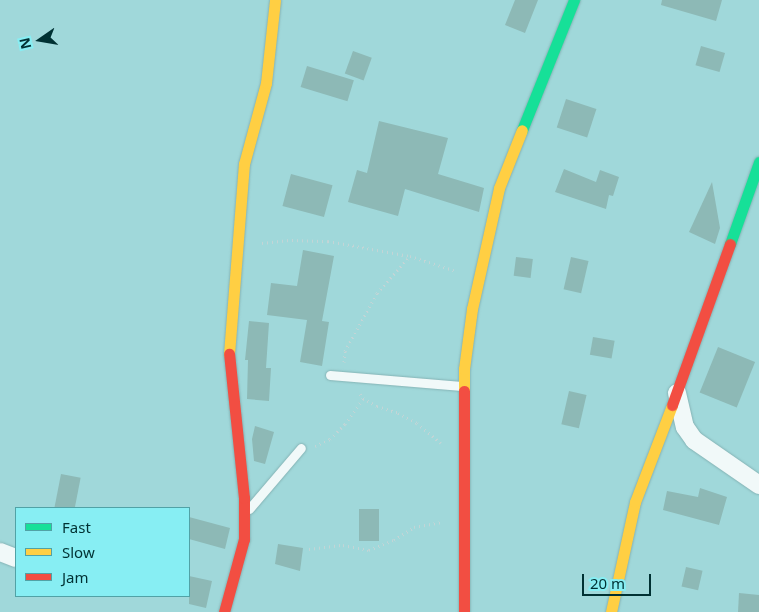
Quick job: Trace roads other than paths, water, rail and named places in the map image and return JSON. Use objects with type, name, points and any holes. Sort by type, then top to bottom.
[{"type":"street","points":[[224,612],[244,539],[244,498],[231,388],[229,351],[244,164],[266,83],[275,0]]},
{"type":"street","points":[[464,612],[464,368],[472,309],[499,188],[574,0]]},
{"type":"street","points":[[611,612],[635,502],[677,394],[759,162]]},
{"type":"street","points":[[677,394],[686,427],[694,440],[759,485]]},
{"type":"street","points":[[0,552],[15,558]]},
{"type":"lane","points":[[330,375],[464,386]]},
{"type":"lane","points":[[244,515],[302,448]]}]
